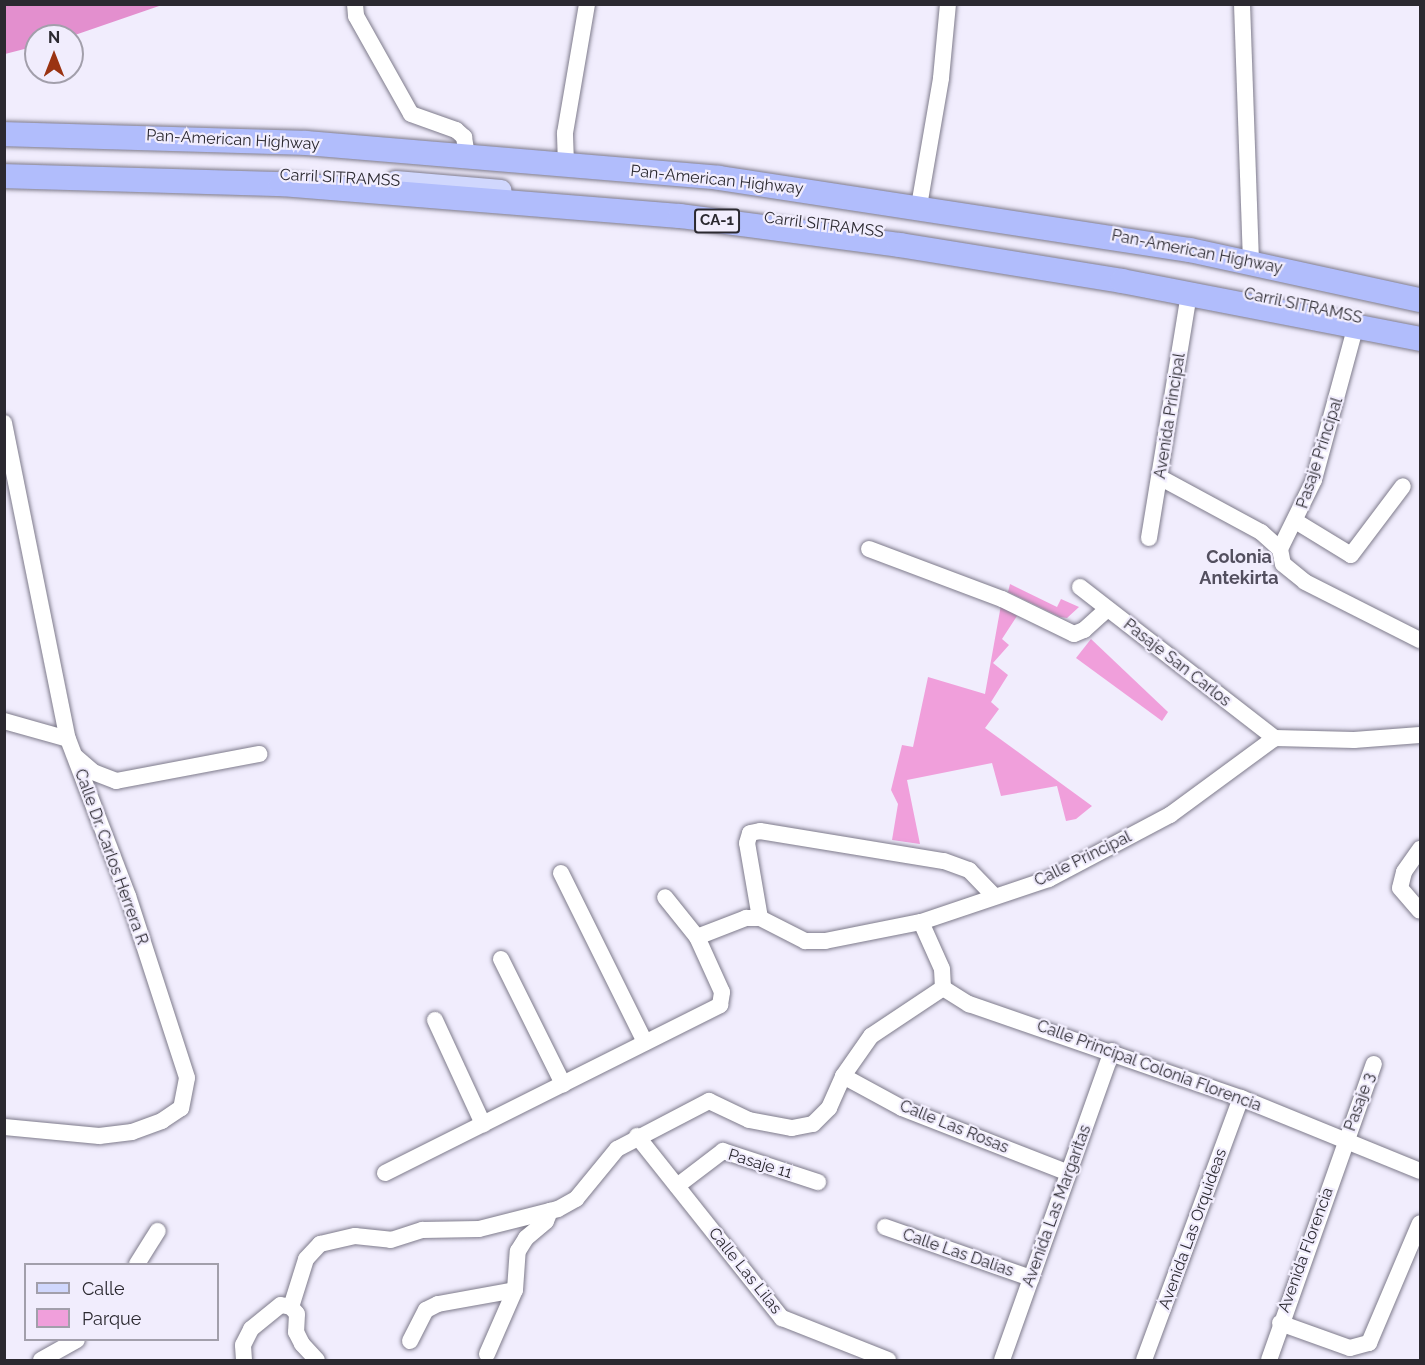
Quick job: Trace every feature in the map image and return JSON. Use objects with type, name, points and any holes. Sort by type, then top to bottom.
[{"type":"highway","name":"Pan-American Highway","points":[[6,141],[295,142],[719,178],[919,206],[1251,261],[1420,300]]},
{"type":"highway","name":"CA-1","points":[[6,168],[270,184],[610,209],[900,245],[1189,294],[1420,339]]},
{"type":"main road","name":"Carril SITRAMSS","points":[[6,141],[321,153],[673,181],[882,207],[1080,239],[1420,306]]},
{"type":"main road","name":"Carril SITRAMSS","points":[[6,168],[277,174],[618,200],[843,227],[1082,263],[1420,331]]},
{"type":"street","points":[[355,4],[356,16],[411,114],[456,130],[464,137],[467,156]]},
{"type":"street","points":[[566,164],[565,133],[587,4]]},
{"type":"street","points":[[919,206],[941,78],[948,4]]},
{"type":"street","points":[[1242,4],[1251,261]]},
{"type":"street","name":"Avenida Principal","points":[[1149,538],[1161,478],[1189,294]]},
{"type":"street","name":"Pasaje Principal","points":[[1280,549],[1297,522],[1318,470],[1356,325]]},
{"type":"street","name":"Calle Dr. Carlos Herrera R","points":[[4,423],[70,747],[128,896],[187,1078],[186,1094],[181,1108],[162,1121],[132,1132],[99,1136],[4,1127]]},
{"type":"street","points":[[1161,478],[1261,532],[1280,549],[1283,564],[1305,582],[1420,640]]},
{"type":"street","points":[[1297,522],[1351,555],[1403,486]]},
{"type":"street","points":[[869,549],[1002,599],[1074,634],[1107,609]]},
{"type":"street","name":"Pasaje San Carlos","points":[[1080,588],[1275,738]]},
{"type":"street","points":[[4,721],[70,747],[93,772],[116,781],[259,754]]},
{"type":"street","points":[[1275,738],[1354,740],[1420,735]]},
{"type":"street","name":"Calle Principal","points":[[760,918],[805,942],[825,942],[921,922],[1049,879],[1170,815],[1275,738]]},
{"type":"street","points":[[697,937],[746,918],[760,918],[747,843],[750,833],[760,831],[944,861],[969,870],[995,897]]},
{"type":"street","points":[[1420,849],[1404,872],[1400,888],[1420,911]]},
{"type":"street","points":[[561,873],[645,1042]]},
{"type":"street","points":[[385,1173],[720,1005],[722,992],[697,937],[665,897]]},
{"type":"street","points":[[291,1306],[306,1259],[320,1244],[355,1236],[392,1240],[422,1230],[479,1229],[550,1211],[576,1199],[617,1149],[637,1136],[709,1101],[749,1120],[792,1128],[813,1124],[829,1108],[843,1076],[871,1035],[943,988],[942,969],[921,922]]},
{"type":"street","points":[[501,959],[563,1084]]},
{"type":"street","name":"Calle Principal Colonia Florencia","points":[[943,988],[969,1004],[1112,1051],[1241,1098],[1420,1171]]},
{"type":"street","points":[[435,1020],[483,1124]]},
{"type":"street","name":"Avenida Las Margaritas","points":[[1002,1360],[1112,1051]]},
{"type":"street","name":"Pasaje 3","points":[[1346,1140],[1374,1064]]},
{"type":"street","name":"Calle Las Rosas","points":[[843,1076],[902,1108],[1069,1173]]},
{"type":"street","name":"Avenida Las Orquideas","points":[[1144,1360],[1241,1098]]},
{"type":"street","name":"Calle Las Lilas","points":[[637,1136],[782,1318],[888,1360]]},
{"type":"street","name":"Avenida Florencia","points":[[1269,1360],[1280,1323],[1346,1140]]},
{"type":"street","name":"Pasaje 11","points":[[676,1186],[723,1150],[818,1182]]},
{"type":"street","points":[[487,1354],[515,1290],[518,1251],[526,1238],[546,1221],[550,1211]]},
{"type":"street","points":[[1280,1323],[1350,1348],[1369,1343],[1420,1223]]},
{"type":"street","name":"Calle Las Dalias","points":[[885,1227],[1031,1278]]},
{"type":"street","points":[[138,1263],[159,1231]]},
{"type":"street","points":[[410,1341],[426,1310],[438,1304],[515,1290]]},
{"type":"street","points":[[244,1360],[243,1346],[251,1329],[281,1305],[291,1306],[297,1314],[296,1332],[302,1344],[317,1360]]},
{"type":"street","points":[[40,1360],[75,1341]]},
{"type":"green space","points":[[1010,584],[1057,607],[1061,599],[1079,607],[1067,618],[1060,617],[1008,592]]},
{"type":"green space","points":[[1001,605],[1017,616],[1002,639],[1009,645],[993,663],[1008,675],[991,702],[999,709],[985,728],[1092,806],[1076,819],[1066,821],[1057,786],[1001,796],[992,763],[907,780],[920,844],[892,840],[898,804],[891,790],[902,745],[913,747],[928,677],[985,694]]},
{"type":"green space","points":[[1091,639],[1168,712],[1162,721],[1076,658]]},
{"type":"shaded area","points":[[5,4],[162,4],[84,32],[84,24],[24,24],[24,49],[5,54]]},
{"type":"district","name":"Colonia Antekirta","points":[[1239,568]]}]
